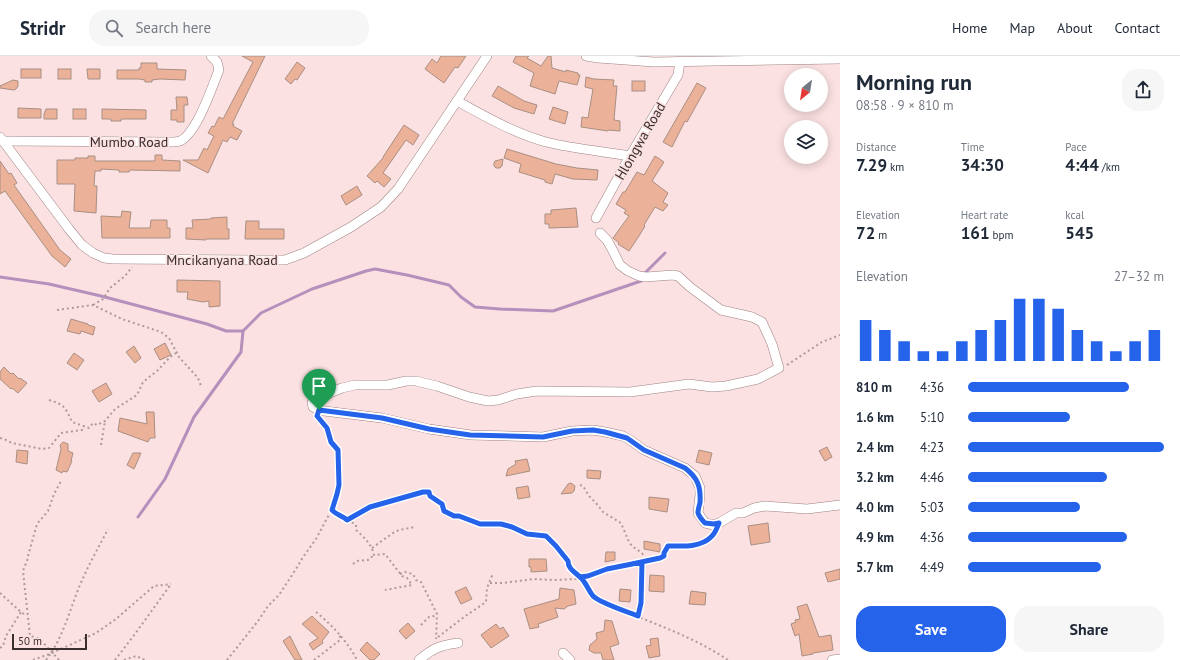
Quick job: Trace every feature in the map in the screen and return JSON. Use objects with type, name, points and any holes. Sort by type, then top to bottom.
[{"type":"street","name":"Mumbo Road","points":[[2,139],[180,141],[186,136],[199,119],[219,70],[217,62],[211,56]]},
{"type":"street","name":"Mncikanyana Road","points":[[2,139],[69,229],[82,244],[93,253],[104,258],[285,260],[304,254],[351,227],[381,207],[390,199],[487,56]]},
{"type":"street","points":[[586,56],[629,60],[680,61],[753,58],[840,59]]},
{"type":"street","name":"Hlongwa Road","points":[[596,218],[630,156],[678,75],[680,61]]},
{"type":"street","points":[[457,101],[506,128],[545,141],[570,148],[630,156]]},
{"type":"street","points":[[600,233],[607,240],[620,265],[628,271],[641,276],[678,276],[721,310],[752,317],[762,322],[772,344],[779,368],[758,379],[726,386],[712,387],[689,384],[630,392],[537,391],[488,401],[469,397],[437,386],[416,381],[406,381],[388,385],[355,385],[342,388],[317,398],[312,403],[312,407],[319,410],[382,418],[429,429],[470,435],[543,437],[572,431],[586,430],[623,436],[644,450],[685,468],[694,476],[700,488],[698,513],[705,523],[719,523],[736,513],[743,513],[754,508],[765,506],[807,509],[840,505]]},
{"type":"street","points":[[419,660],[433,648],[458,643]]},
{"type":"street","points":[[832,660],[840,659]]},
{"type":"path","points":[[57,310],[93,305],[103,299],[113,285],[130,270],[133,265],[133,259]]},
{"type":"path","points":[[93,305],[122,319],[162,332],[169,338],[179,357],[198,378],[201,386]]},
{"type":"path","points":[[779,368],[789,365],[822,342],[840,335]]},
{"type":"path","points":[[49,400],[61,404],[72,422],[89,428],[93,424],[97,425],[105,421],[116,409],[137,394],[142,382],[158,370],[170,357],[176,353]]},
{"type":"path","points":[[227,660],[278,595],[316,539],[332,510],[339,485],[338,450],[331,442],[327,428],[317,416],[319,410]]},
{"type":"path","points":[[101,445],[105,421]]},
{"type":"path","points":[[0,438],[12,443],[42,449],[49,448],[61,433],[82,430],[84,426]]},
{"type":"path","points":[[59,660],[40,639],[30,636],[23,571],[37,524],[48,511],[54,494],[61,481]]},
{"type":"path","points":[[580,486],[583,486],[589,496],[603,512],[622,523],[629,542],[642,553],[647,561]]},
{"type":"path","points":[[347,520],[378,504],[423,492],[429,492],[430,496],[442,504],[444,511],[454,516],[459,516],[480,524],[501,524],[527,534],[546,536],[556,546],[568,561],[572,570],[584,581],[597,599],[689,638],[713,650],[728,660]]},
{"type":"path","points":[[332,510],[356,526],[356,530],[364,537],[372,548],[374,555]]},
{"type":"path","points":[[490,583],[534,579],[575,579],[607,569],[660,558],[664,556],[668,546],[684,546],[705,542],[712,536],[719,523]]},
{"type":"path","points":[[372,548],[399,530],[415,527]]},
{"type":"path","points":[[46,660],[52,653],[66,622],[83,576],[108,530]]},
{"type":"path","points":[[353,564],[357,561],[368,560],[374,555],[385,554],[400,574],[407,578],[412,585],[385,590]]},
{"type":"path","points":[[638,616],[641,603],[642,562]]},
{"type":"path","points":[[400,574],[405,572],[413,574],[416,580],[422,582],[437,614],[437,638]]},
{"type":"path","points":[[433,648],[430,646],[437,638],[486,602],[487,588],[493,573]]},
{"type":"path","points":[[32,660],[52,653],[96,633],[116,619],[154,586],[171,584],[115,660]]},
{"type":"path","points":[[0,593],[21,612],[27,615]]},
{"type":"path","points":[[0,648],[3,646],[6,636],[21,612]]},
{"type":"path","points":[[316,612],[340,634],[357,660]]},
{"type":"path","points":[[421,625],[429,617],[437,614]]},
{"type":"path","points":[[314,660],[340,640],[340,634]]},
{"type":"path","points":[[124,660],[136,656],[145,660]]},
{"type":"building","points":[[242,56],[265,56],[232,124],[242,131],[237,140],[230,137],[227,142],[223,140],[208,173],[183,160],[198,160],[204,148],[207,150],[214,136],[208,133],[212,126],[214,127],[219,117],[223,119],[253,62]]},
{"type":"building","points":[[441,56],[466,56],[458,68],[455,67],[444,83],[425,69],[432,59],[437,63]]},
{"type":"building","points":[[516,56],[529,56],[527,58],[541,66],[548,56],[551,56],[552,68],[566,72],[566,70],[578,73],[578,75],[580,75],[577,85],[559,81],[555,94],[530,86],[534,73],[513,62]]},
{"type":"building","points":[[297,62],[305,68],[297,80],[295,79],[291,84],[285,79]]},
{"type":"building","points":[[141,63],[157,63],[157,69],[186,70],[185,80],[160,79],[152,80],[152,82],[145,82],[145,80],[139,79],[117,79],[117,70],[139,70],[139,68],[141,68]]},
{"type":"building","points":[[21,69],[41,69],[41,78],[21,78]]},
{"type":"building","points":[[58,69],[71,69],[71,79],[58,79]]},
{"type":"building","points":[[87,69],[100,69],[100,79],[88,79]]},
{"type":"building","points":[[586,77],[614,80],[613,86],[617,86],[614,120],[620,121],[620,131],[608,131],[581,127],[582,117],[588,118],[593,89],[585,87]]},
{"type":"building","points":[[13,80],[18,81],[18,86],[16,89],[0,88],[0,86]]},
{"type":"building","points":[[632,81],[645,81],[645,91],[632,91]]},
{"type":"building","points":[[697,83],[706,88],[687,122],[685,121],[672,147],[663,142]]},
{"type":"building","points":[[498,86],[524,101],[537,105],[534,114],[514,108],[492,96]]},
{"type":"building","points":[[176,97],[187,97],[188,105],[184,105],[184,122],[171,120],[171,110],[177,110]]},
{"type":"building","points":[[553,107],[568,112],[565,124],[549,119]]},
{"type":"building","points":[[18,108],[41,109],[41,118],[18,118]]},
{"type":"building","points":[[46,109],[57,109],[57,119],[44,119]]},
{"type":"building","points":[[73,109],[86,109],[86,119],[73,119]]},
{"type":"building","points":[[102,109],[146,110],[146,119],[121,119],[121,121],[111,121],[111,119],[102,119]]},
{"type":"building","points":[[404,125],[419,135],[413,145],[406,140],[383,173],[391,179],[384,187],[377,181],[375,183],[367,176],[383,158]]},
{"type":"building","points":[[507,149],[556,164],[598,170],[597,180],[573,179],[555,174],[552,184],[545,182],[545,180],[519,172],[521,164],[504,158]]},
{"type":"building","points":[[155,155],[162,155],[162,160],[180,161],[180,171],[130,170],[129,172],[119,172],[119,170],[101,169],[101,171],[95,171],[94,186],[97,186],[96,213],[74,211],[75,184],[57,184],[57,160],[75,160],[75,158],[88,158],[88,156],[95,156],[95,161],[155,161]]},
{"type":"building","points":[[655,156],[664,162],[652,181],[668,193],[663,202],[668,205],[663,211],[655,207],[629,251],[618,244],[619,243],[613,238],[629,216],[624,213],[626,210],[616,204],[637,172],[644,175]]},
{"type":"building","points":[[503,159],[502,166],[500,168],[496,168],[494,166],[495,161]]},
{"type":"building","points":[[0,161],[9,174],[11,173],[17,183],[14,185],[60,250],[71,259],[65,267],[52,256],[5,191],[0,194]]},
{"type":"building","points":[[357,186],[362,195],[346,205],[341,196]]},
{"type":"building","points":[[576,208],[578,227],[549,228],[549,224],[545,224],[545,214],[551,214],[551,210]]},
{"type":"building","points":[[122,211],[131,212],[129,228],[150,228],[151,220],[167,220],[167,228],[170,228],[170,238],[102,238],[101,216],[121,217]]},
{"type":"building","points":[[227,217],[229,239],[186,239],[186,228],[193,228],[192,220]]},
{"type":"building","points":[[246,221],[259,221],[259,229],[284,229],[284,239],[245,239]]},
{"type":"building","points":[[177,280],[220,281],[220,306],[209,307],[209,301],[203,302],[187,299],[188,292],[177,292]]},
{"type":"building","points":[[71,319],[95,327],[93,335],[81,331],[80,334],[67,331]]},
{"type":"building","points":[[165,343],[171,355],[160,360],[154,349]]},
{"type":"building","points":[[134,346],[141,358],[135,363],[126,352]]},
{"type":"building","points":[[74,353],[84,360],[77,370],[67,363]]},
{"type":"building","points":[[4,367],[11,374],[13,373],[19,379],[20,378],[27,383],[18,393],[0,379],[0,372]]},
{"type":"building","points":[[106,383],[112,394],[99,402],[92,391]]},
{"type":"building","points":[[146,412],[154,412],[155,438],[150,438],[148,442],[118,431],[120,418],[147,424]]},
{"type":"building","points":[[63,442],[68,444],[68,451],[73,453],[72,461],[67,472],[63,471],[62,473],[56,470],[61,449],[60,445]]},
{"type":"building","points":[[827,447],[832,457],[825,461],[819,451]]},
{"type":"building","points":[[17,450],[28,451],[27,464],[16,462]]},
{"type":"building","points":[[699,450],[712,453],[709,465],[696,462]]},
{"type":"building","points":[[133,453],[141,453],[134,469],[127,465]]},
{"type":"building","points":[[527,459],[530,471],[506,476],[508,469],[516,464],[515,461]]},
{"type":"building","points":[[587,470],[601,471],[600,479],[587,478]]},
{"type":"building","points":[[571,483],[575,486],[574,491],[572,493],[561,494],[568,484]]},
{"type":"building","points":[[528,486],[530,497],[518,499],[516,488]]},
{"type":"building","points":[[649,497],[669,499],[667,512],[649,509]]},
{"type":"building","points":[[768,523],[770,542],[751,545],[748,526]]},
{"type":"building","points":[[644,541],[660,544],[660,552],[644,549]]},
{"type":"building","points":[[606,552],[615,552],[615,560],[605,562]]},
{"type":"building","points":[[529,559],[546,559],[547,571],[531,572],[531,567],[529,567]]},
{"type":"building","points":[[840,569],[840,579],[828,582],[825,573]]},
{"type":"building","points":[[650,575],[664,576],[664,592],[649,591]]},
{"type":"building","points":[[466,587],[472,599],[461,604],[455,592]]},
{"type":"building","points":[[560,588],[574,590],[576,604],[568,606],[564,609],[555,608],[558,617],[538,624],[539,627],[530,629],[524,609],[559,599]]},
{"type":"building","points":[[620,589],[631,590],[630,602],[619,601]]},
{"type":"building","points":[[691,591],[706,593],[705,605],[689,604]]},
{"type":"building","points":[[807,604],[819,637],[831,635],[833,650],[802,656],[799,634],[795,636],[791,624],[796,622],[795,620],[800,619],[797,607]]},
{"type":"building","points":[[312,616],[329,632],[322,641],[323,643],[313,650],[309,644],[318,638],[302,624]]},
{"type":"building","points":[[605,620],[612,621],[619,644],[610,647],[614,660],[603,660],[601,653],[594,653],[589,650],[590,645],[597,639],[596,633],[604,631]]},
{"type":"building","points":[[408,623],[415,631],[406,639],[399,631]]},
{"type":"building","points":[[496,624],[500,629],[503,627],[509,636],[491,648],[481,635]]},
{"type":"building","points":[[290,636],[302,660],[295,660],[283,641]]},
{"type":"building","points":[[658,638],[660,656],[649,658],[646,646],[651,645],[650,639]]},
{"type":"building","points":[[367,642],[380,654],[374,660],[370,660],[360,650]]},
{"type":"waterway","points":[[0,277],[49,284],[207,324],[226,331],[243,331],[261,313],[312,289],[375,269],[449,285],[461,297],[475,307],[553,311],[641,281],[642,276],[665,253]]},
{"type":"waterway","points":[[138,517],[165,479],[194,417],[241,352],[243,331]]},
{"type":"route","points":[[319,410],[317,416],[327,428],[331,442],[338,450],[339,485],[332,510],[336,514],[343,516],[347,520],[356,514],[378,504],[423,492],[429,492],[430,496],[442,504],[444,511],[451,515],[459,516],[480,524],[507,525],[527,534],[546,536],[568,561],[572,570],[580,577],[588,576],[607,569],[642,562],[641,603],[638,616],[597,599],[580,577],[588,576],[607,569],[660,558],[664,556],[668,546],[684,546],[705,542],[710,539],[719,523],[705,523],[701,519],[698,513],[700,505],[700,488],[694,476],[690,472],[663,457],[644,450],[623,436],[593,430],[572,431],[543,437],[470,435],[429,429],[393,420],[359,414],[319,410]]}]
